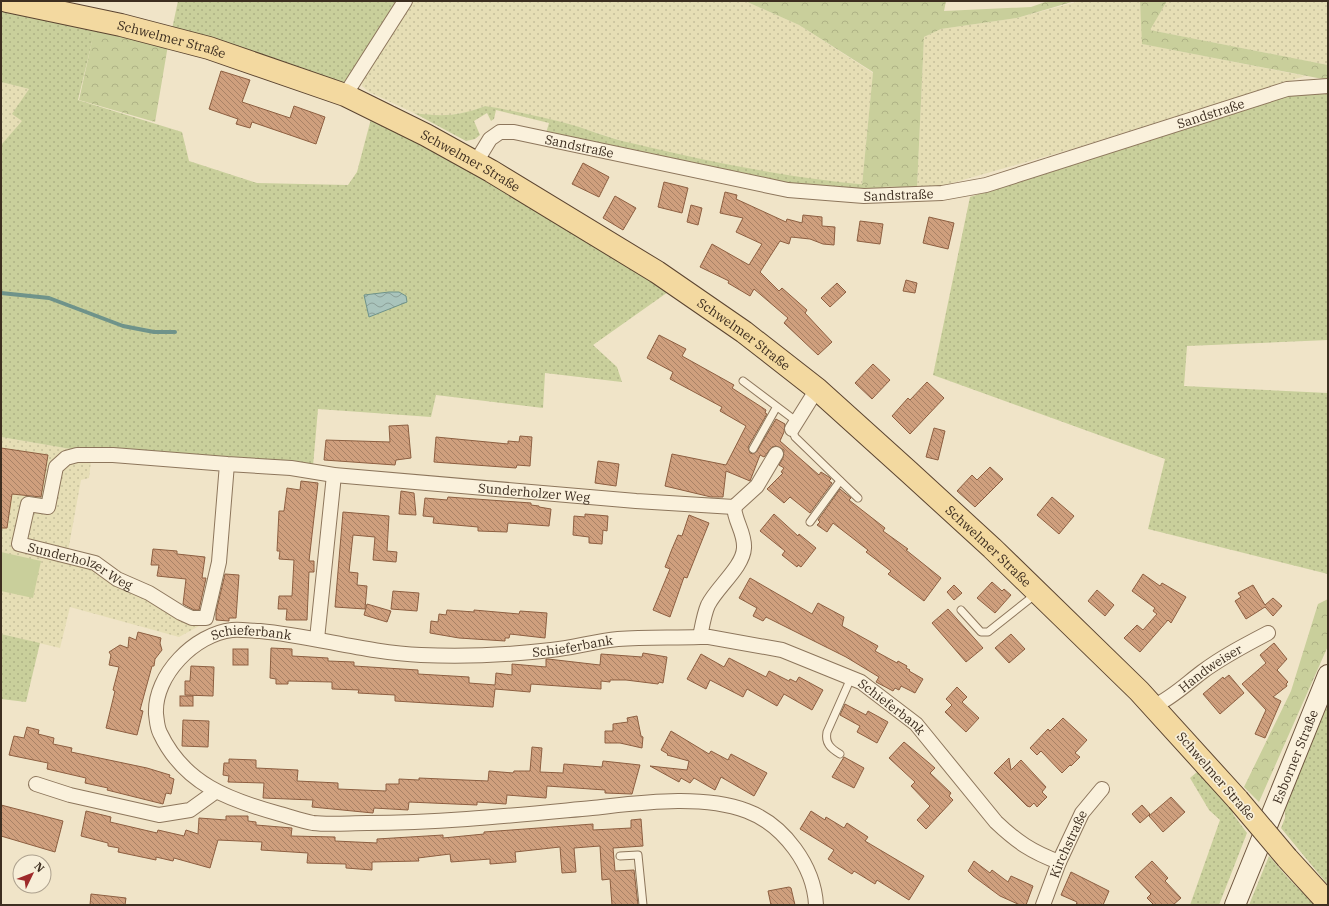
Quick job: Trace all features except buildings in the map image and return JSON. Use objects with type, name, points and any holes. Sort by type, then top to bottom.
[{"type":"main road","name":"Schwelmer Straße","points":[[7,1],[122,25],[209,48],[345,95],[476,162],[657,272],[744,332],[816,389],[1038,592],[1154,706],[1238,800],[1293,866],[1328,903]]},
{"type":"main road","name":"Esborner Straße","points":[[1235,905],[1328,675]]},
{"type":"street","points":[[345,95],[405,1]]},
{"type":"street","name":"Sandstraße","points":[[476,162],[490,139],[500,132],[514,132],[788,190],[864,196],[942,193],[986,185],[1287,89],[1328,86]]},
{"type":"street","points":[[794,425],[816,389]]},
{"type":"street","points":[[700,637],[708,605],[740,561],[744,548],[742,532],[735,518],[734,507],[757,486],[776,454]]},
{"type":"street","name":"Sunderholzer Weg","points":[[227,464],[219,562],[206,618],[192,618],[180,613],[149,594],[117,579],[95,563],[19,544],[28,504],[48,507],[56,467],[66,458],[77,455],[113,455],[291,468],[334,474],[636,501],[734,507]]},
{"type":"street","points":[[317,639],[334,474]]},
{"type":"street","name":"Schieferbank","points":[[816,905],[815,892],[811,876],[803,860],[787,840],[770,823],[748,811],[708,802],[645,803],[410,823],[313,823],[248,805],[215,792],[189,772],[171,752],[157,730],[156,704],[163,681],[185,653],[203,640],[231,630],[260,631],[317,639],[375,650],[418,655],[466,656],[550,650],[618,639],[700,637],[709,637],[782,650],[861,682],[916,724],[996,822],[1011,836],[1035,853],[1059,862]]},
{"type":"street","name":"Handweiser","points":[[1154,706],[1166,701],[1202,672],[1234,650],[1268,633]]},
{"type":"street","points":[[36,784],[70,795],[159,815],[190,810],[215,792]]},
{"type":"street","name":"Kirchstraße","points":[[1043,905],[1059,862],[1082,813],[1102,789]]},
{"type":"lane","points":[[743,381],[794,425],[796,437],[858,498]]},
{"type":"lane","points":[[753,449],[776,408]]},
{"type":"lane","points":[[810,522],[840,481]]},
{"type":"lane","points":[[961,610],[982,632],[988,632],[1038,592]]},
{"type":"lane","points":[[840,754],[828,745],[826,738],[827,732],[851,678]]},
{"type":"lane","points":[[620,856],[638,855],[642,905]]},
{"type":"shaded area","points":[[409,1],[745,1],[799,25],[873,73],[862,185],[785,176],[700,160],[629,143],[562,122],[485,106],[468,112],[438,117],[414,113],[369,92],[362,86],[363,77]]},
{"type":"shaded area","points":[[1080,1],[1140,1],[1143,44],[1305,76],[1072,149],[938,187],[917,188],[924,37],[941,29],[1017,18]]},
{"type":"shaded area","points":[[1167,1],[1328,1],[1328,65],[1149,30]]},
{"type":"shaded area","points":[[1,82],[29,89],[13,114],[23,121],[1,145]]},
{"type":"shaded area","points":[[1,437],[88,452],[91,461],[89,478],[81,480],[66,562],[93,567],[148,596],[199,626],[179,637],[70,607],[60,648],[1,634]]},
{"type":"green space","points":[[178,1],[400,1],[347,83],[342,85],[172,29]]},
{"type":"green space","points":[[745,1],[946,1],[944,11],[1031,7],[1048,1],[1075,1],[1017,18],[941,29],[924,37],[917,188],[862,185],[873,72],[799,25]]},
{"type":"green space","points":[[1140,1],[1167,1],[1150,30],[1328,65],[1328,80],[1142,44]]},
{"type":"green space","points":[[1,7],[96,25],[78,100],[182,132],[189,161],[257,183],[348,185],[357,172],[372,115],[559,219],[668,292],[593,345],[617,367],[622,382],[545,373],[543,408],[436,395],[431,417],[318,409],[313,466],[88,452],[1,437],[1,145],[22,121],[12,114],[29,89],[1,82]]},
{"type":"green space","points":[[95,27],[168,45],[155,122],[79,100]]},
{"type":"green space","points":[[1301,90],[1328,91],[1328,340],[1187,346],[1184,386],[1328,393],[1328,574],[1148,529],[1165,459],[933,375],[970,197]]},
{"type":"green space","points":[[485,106],[562,122],[622,141],[773,173],[845,183],[917,188],[871,192],[777,183],[546,133],[549,123],[496,110],[494,119],[491,121],[487,113],[474,121],[480,135],[475,139],[466,141],[414,113],[450,115],[467,112]]},
{"type":"green space","points":[[1,552],[41,561],[33,598],[1,591]]},
{"type":"green space","points":[[1328,599],[1328,646],[1259,802],[1244,787],[1291,691],[1318,604]]},
{"type":"green space","points":[[1,634],[40,643],[26,702],[1,699]]},
{"type":"green space","points":[[1328,701],[1328,885],[1281,828],[1285,818],[1285,810]]},
{"type":"green space","points":[[1197,772],[1209,782],[1233,811],[1233,814],[1247,833],[1219,905],[1190,905],[1220,820],[1209,810],[1190,778]]},
{"type":"green space","points":[[1269,856],[1288,878],[1315,905],[1249,905]]},
{"type":"water","points":[[399,292],[406,296],[407,302],[369,317],[364,295]]},
{"type":"waterway","points":[[1,293],[49,298],[123,326],[154,332],[175,332]]}]
